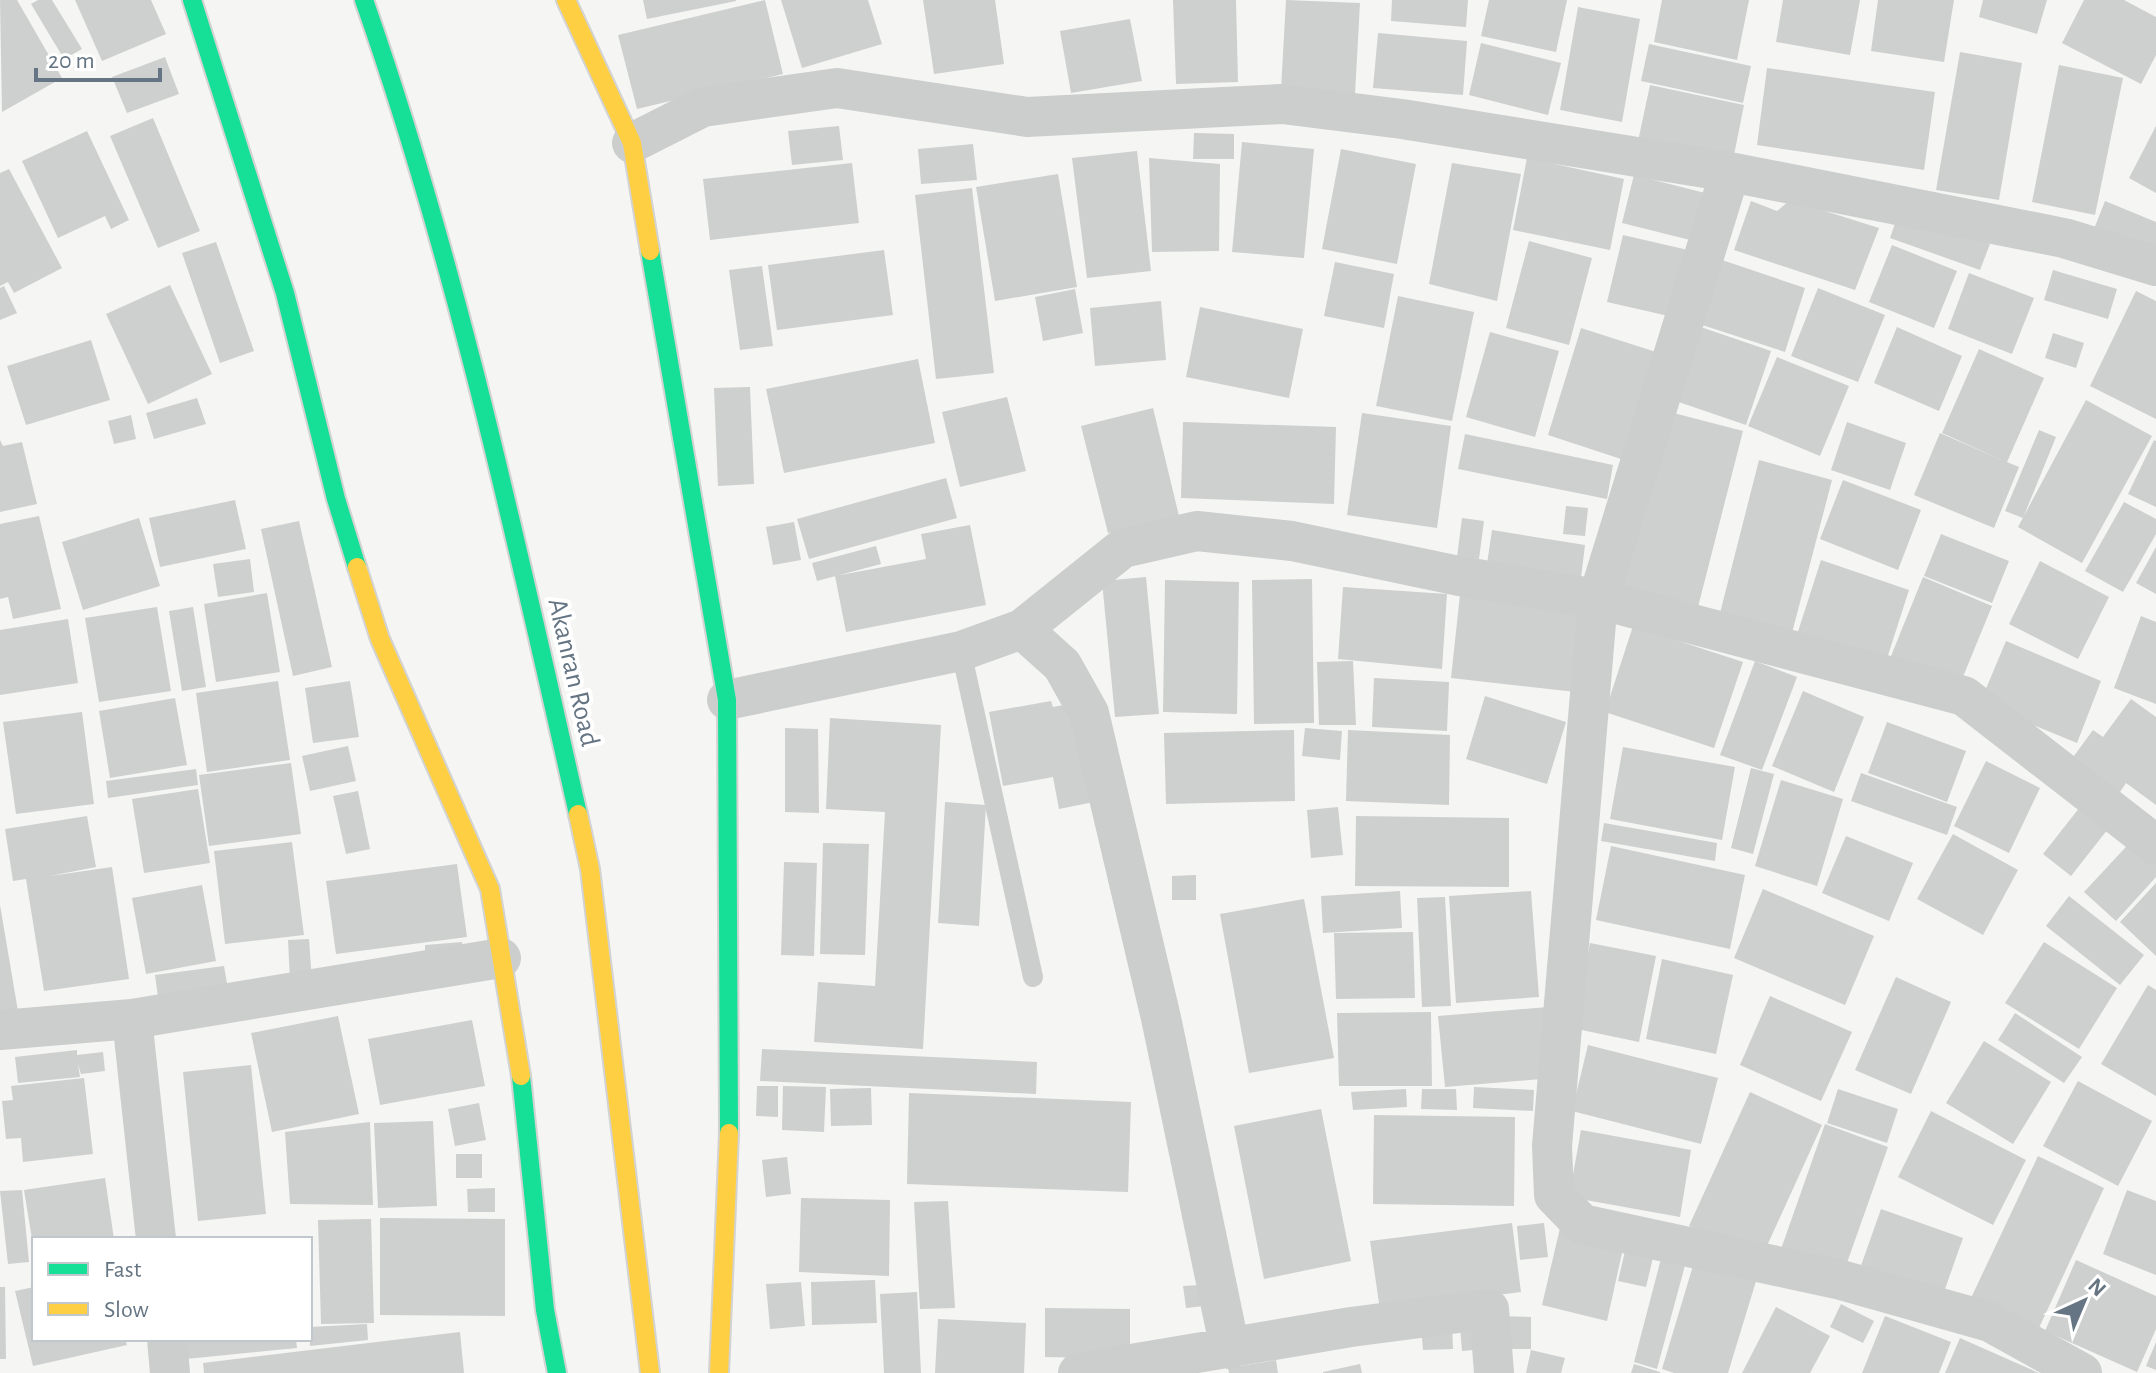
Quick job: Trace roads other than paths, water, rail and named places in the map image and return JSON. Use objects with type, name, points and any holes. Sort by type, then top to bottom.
[{"type":"main road","points":[[192,0],[285,293],[336,499],[380,639],[490,889],[520,1067],[545,1310],[557,1373]]},
{"type":"main road","name":"Akanran Road","points":[[364,0],[400,102],[503,481],[590,869],[650,1373]]},
{"type":"main road","points":[[566,0],[632,143],[727,700],[730,1096],[719,1373]]},
{"type":"street","points":[[632,143],[703,107],[837,88],[1027,117],[1282,104],[1402,119],[1730,172],[2064,238],[2156,266]]},
{"type":"street","points":[[1730,172],[1598,599],[1552,1146],[1554,1195],[1582,1224],[1841,1280],[1990,1322],[2082,1373]]},
{"type":"street","points":[[727,700],[961,651],[1022,629],[1123,548],[1197,531],[1292,541],[1459,576],[1598,599],[1964,696],[2156,845]]},
{"type":"street","points":[[1022,629],[1062,665],[1089,713],[1157,1002],[1230,1349]]},
{"type":"street","points":[[0,1030],[132,1019],[501,958]]},
{"type":"street","points":[[132,1019],[156,1237]]},
{"type":"street","points":[[1078,1373],[1351,1327],[1489,1309],[1494,1373]]},
{"type":"street","points":[[167,1341],[170,1373]]},
{"type":"lane","points":[[961,651],[1033,977]]}]
